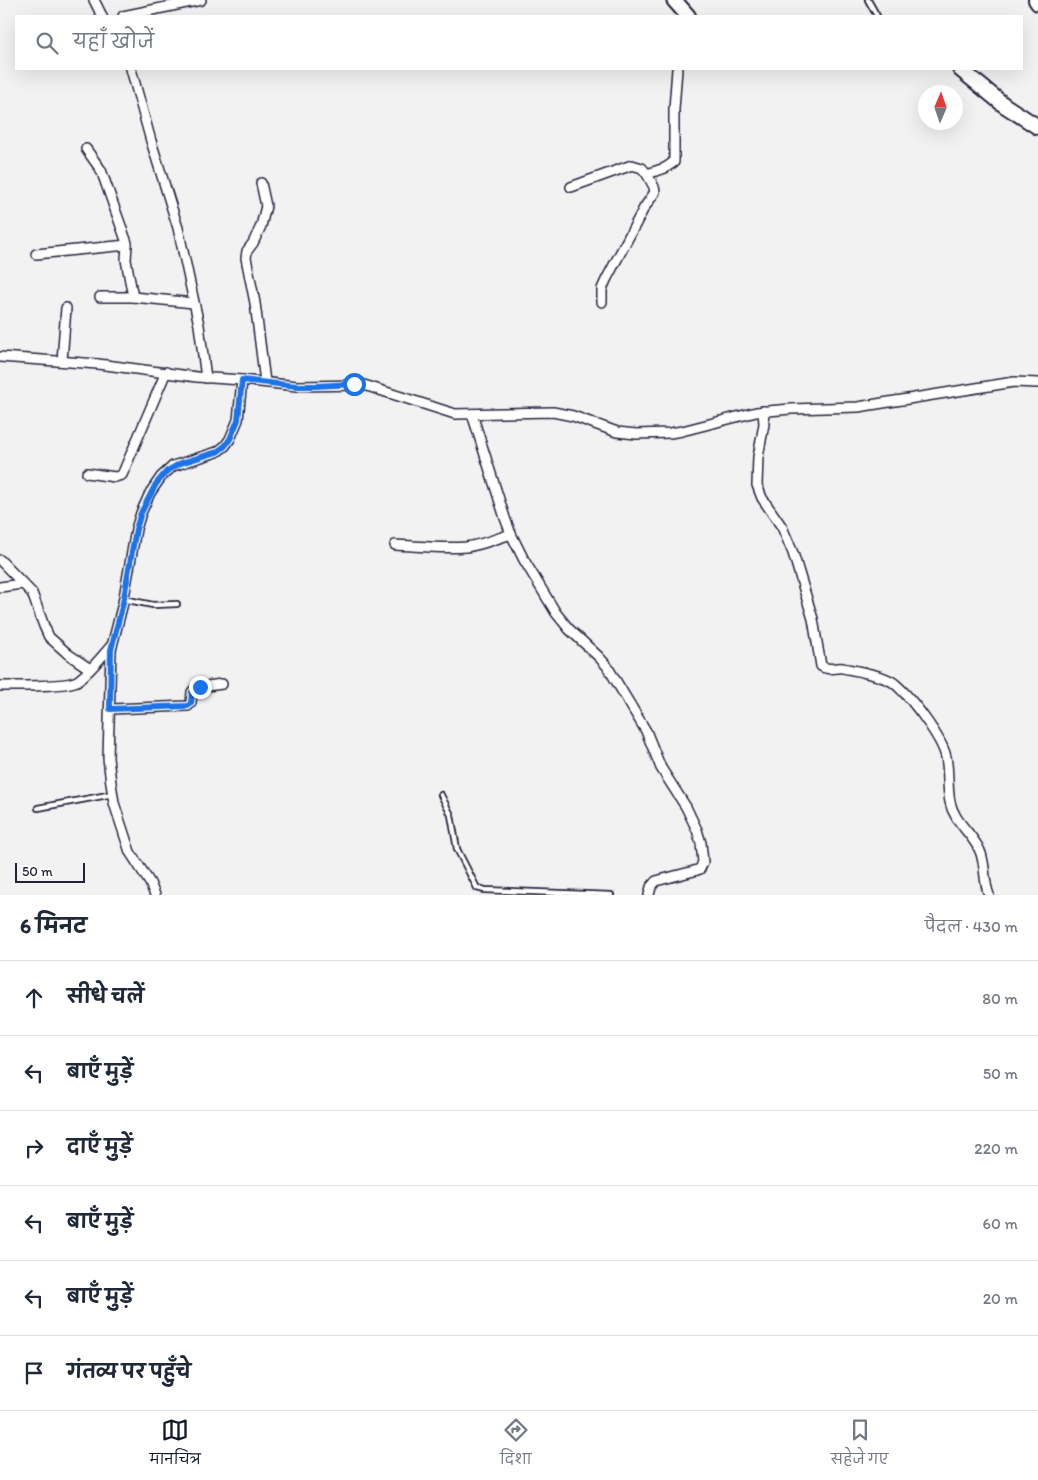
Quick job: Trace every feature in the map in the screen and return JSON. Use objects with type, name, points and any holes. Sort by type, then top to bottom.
[{"type":"street","points":[[94,0],[102,15]]},
{"type":"street","points":[[128,15],[201,0]]},
{"type":"street","points":[[674,0],[687,15]]},
{"type":"street","points":[[131,70],[178,228],[194,303],[206,378]]},
{"type":"street","points":[[647,174],[665,168],[674,162],[674,108],[677,70]]},
{"type":"street","points":[[961,70],[1004,105],[1038,127]]},
{"type":"street","points":[[86,149],[103,174],[127,245],[126,260],[133,297]]},
{"type":"street","points":[[571,187],[628,165],[642,168],[654,187],[654,194],[644,208],[606,280],[602,289],[602,302]]},
{"type":"street","points":[[261,183],[266,200],[264,215],[253,243],[247,251],[246,258],[265,382]]},
{"type":"street","points":[[36,254],[127,245]]},
{"type":"street","points":[[100,297],[133,297],[194,303]]},
{"type":"street","points":[[62,361],[66,308]]},
{"type":"street","points":[[0,357],[21,360],[114,365],[206,378],[316,386],[364,385],[455,414],[553,412],[573,416],[617,432],[636,434],[682,431],[740,415],[763,411],[791,408],[858,406],[1014,382],[1038,383]]},
{"type":"street","points":[[87,473],[116,477],[122,475],[166,372]]},
{"type":"street","points":[[155,895],[150,883],[130,852],[113,794],[108,762],[112,645],[136,529],[150,493],[173,466],[217,452],[225,446],[238,420],[242,380]]},
{"type":"street","points":[[763,411],[764,424],[758,457],[757,485],[762,498],[782,527],[792,553],[814,618],[821,666],[828,669],[843,668],[887,679],[904,693],[936,734],[942,743],[946,755],[949,771],[950,802],[954,814],[980,850],[985,867],[985,878],[989,895]]},
{"type":"street","points":[[472,414],[511,534],[524,560],[556,613],[569,629],[599,657],[616,681],[646,731],[661,768],[686,807],[697,830],[704,857],[700,869],[656,881],[651,887],[649,895]]},
{"type":"street","points":[[395,545],[466,547],[511,534]]},
{"type":"street","points":[[0,560],[32,593],[49,636],[68,654],[90,669]]},
{"type":"street","points":[[0,586],[22,584]]},
{"type":"street","points":[[0,686],[69,684],[78,680],[112,645]]},
{"type":"street","points":[[110,709],[188,706],[191,703],[194,690],[200,687],[222,684]]},
{"type":"lane","points":[[868,0],[876,15]]},
{"type":"lane","points":[[123,599],[147,605],[177,604]]},
{"type":"lane","points":[[38,808],[113,794]]},
{"type":"lane","points":[[441,795],[451,815],[457,849],[477,888],[485,890],[611,895]]},
{"type":"route","points":[[200,687],[192,692],[191,703],[188,706],[110,709],[111,650],[123,603],[136,529],[150,493],[173,466],[217,452],[225,446],[238,420],[242,380],[297,386],[354,384]]}]
